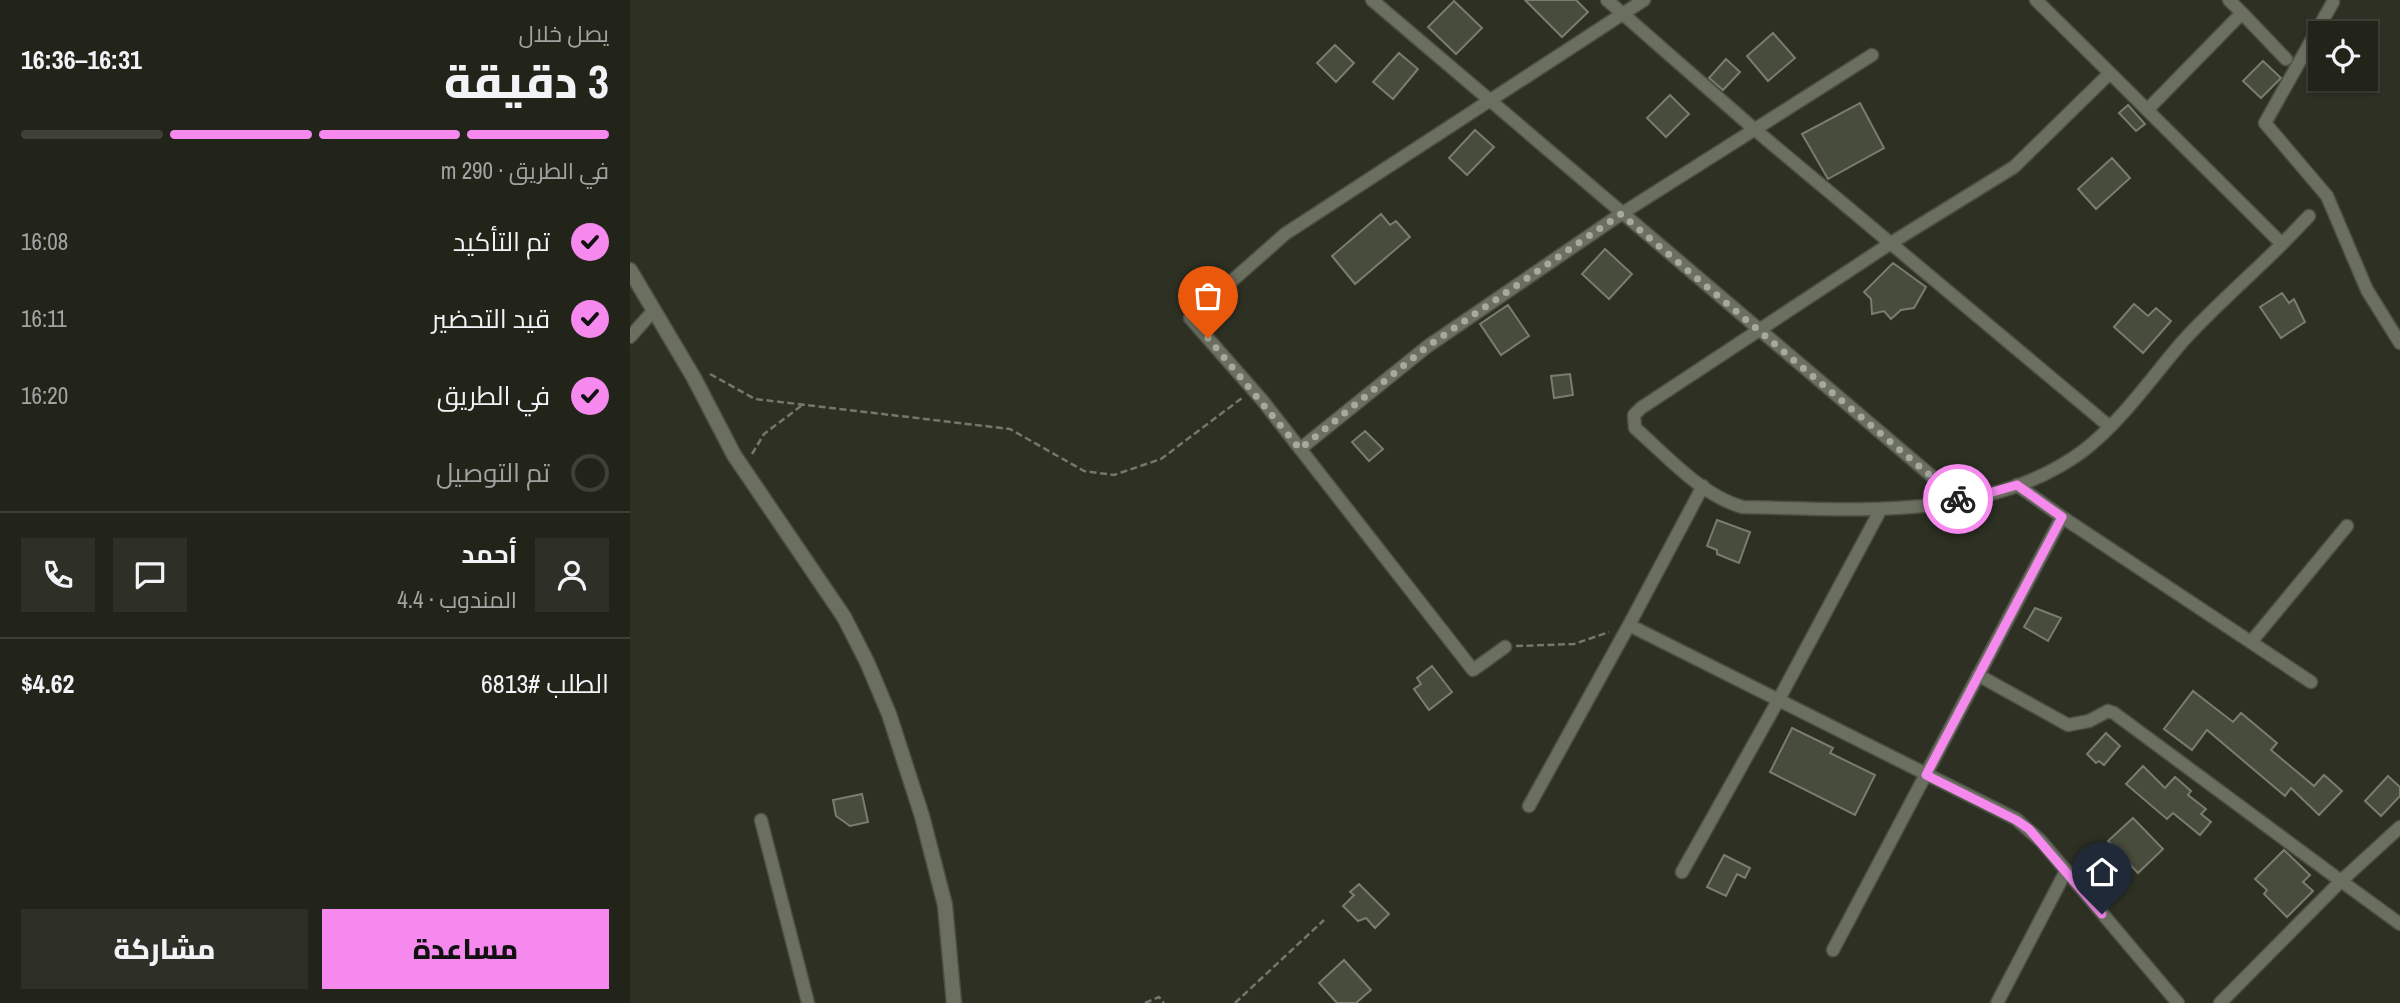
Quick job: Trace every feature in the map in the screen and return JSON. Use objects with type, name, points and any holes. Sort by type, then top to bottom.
[{"type":"street","points":[[1373,0],[1961,501]]},
{"type":"street","points":[[1607,0],[1753,128],[2110,427]]},
{"type":"street","points":[[1505,646],[1474,670],[1262,400],[1190,318],[1285,234],[1644,0]]},
{"type":"street","points":[[2036,0],[2282,244]]},
{"type":"street","points":[[2229,0],[2286,59]]},
{"type":"street","points":[[2333,2],[2266,122],[2327,196],[2367,290],[2400,343]]},
{"type":"street","points":[[2148,109],[2242,13]]},
{"type":"street","points":[[1300,449],[1428,346],[1621,214],[1872,55]]},
{"type":"street","points":[[2110,73],[2014,167],[1891,243],[1634,415],[1635,428],[1703,486],[1728,503],[1742,507],[1881,509],[1961,501],[2017,485],[2082,451],[2110,427],[2186,338],[2309,216]]},
{"type":"street","points":[[630,270],[744,470],[844,617],[867,662],[889,714],[922,816],[944,905],[954,1003]]},
{"type":"street","points":[[630,337],[653,310]]},
{"type":"street","points":[[2017,485],[2311,682]]},
{"type":"street","points":[[1530,806],[1703,486]]},
{"type":"street","points":[[1682,873],[1881,509]]},
{"type":"street","points":[[1833,950],[2062,517]]},
{"type":"street","points":[[2250,642],[2347,526]]},
{"type":"street","points":[[1629,625],[2016,820],[2041,841],[2178,1003]]},
{"type":"street","points":[[1978,675],[2068,725],[2089,721],[2108,710],[2114,713],[2400,924]]},
{"type":"street","points":[[761,820],[808,1003]]},
{"type":"street","points":[[2220,1003],[2341,881],[2400,827]]},
{"type":"street","points":[[1997,1003],[2066,872]]},
{"type":"path","points":[[709,374],[755,399],[1010,429],[1084,471],[1114,475],[1161,459],[1243,397],[1262,400]]},
{"type":"path","points":[[744,470],[764,434],[801,406]]},
{"type":"path","points":[[1505,646],[1574,644],[1629,625]]},
{"type":"path","points":[[1235,1003],[1324,919]]},
{"type":"path","points":[[1145,1003],[1159,997],[1164,1003]]},
{"type":"building","points":[[1525,0],[1576,0],[1588,12],[1562,37]]},
{"type":"building","points":[[1454,1],[1482,28],[1456,54],[1428,27]]},
{"type":"building","points":[[1773,33],[1795,58],[1768,81],[1747,56]]},
{"type":"building","points":[[1335,45],[1354,63],[1336,82],[1317,63]]},
{"type":"building","points":[[1399,53],[1418,69],[1393,99],[1373,82]]},
{"type":"building","points":[[1726,59],[1740,72],[1723,90],[1709,78]]},
{"type":"building","points":[[2263,61],[2281,78],[2261,98],[2243,81]]},
{"type":"building","points":[[1670,95],[1689,114],[1666,137],[1647,118]]},
{"type":"building","points":[[1860,103],[1884,148],[1828,179],[1802,134]]},
{"type":"building","points":[[2128,105],[2145,124],[2136,131],[2119,113]]},
{"type":"building","points":[[1475,130],[1494,147],[1467,175],[1449,158]]},
{"type":"building","points":[[2112,158],[2130,178],[2096,209],[2078,189]]},
{"type":"building","points":[[1381,214],[1390,225],[1396,221],[1410,237],[1355,284],[1332,256]]},
{"type":"building","points":[[1605,249],[1632,274],[1609,299],[1582,274]]},
{"type":"building","points":[[1893,263],[1926,287],[1914,308],[1901,310],[1891,319],[1884,311],[1872,314],[1871,299],[1864,292]]},
{"type":"building","points":[[2282,293],[2289,303],[2294,299],[2305,322],[2281,338],[2260,307]]},
{"type":"building","points":[[2134,304],[2148,316],[2156,308],[2171,321],[2143,353],[2114,327]]},
{"type":"building","points":[[1508,305],[1529,336],[1501,355],[1480,324]]},
{"type":"building","points":[[1570,374],[1573,395],[1554,398],[1551,376]]},
{"type":"building","points":[[1365,431],[1383,449],[1369,461],[1352,442]]},
{"type":"building","points":[[1717,520],[1750,532],[1739,563],[1717,554],[1717,550],[1707,546]]},
{"type":"building","points":[[2035,608],[2061,618],[2048,641],[2024,627]]},
{"type":"building","points":[[1432,666],[1452,692],[1429,710],[1414,689],[1421,684],[1417,678]]},
{"type":"building","points":[[2193,691],[2233,722],[2241,713],[2277,743],[2271,750],[2314,786],[2324,775],[2342,791],[2319,815],[2291,788],[2285,796],[2207,730],[2192,750],[2164,729]]},
{"type":"building","points":[[1792,728],[1833,748],[1830,753],[1875,775],[1855,815],[1770,772]]},
{"type":"building","points":[[2106,733],[2120,746],[2104,765],[2099,761],[2096,763],[2087,754]]},
{"type":"building","points":[[2143,766],[2165,788],[2175,777],[2191,791],[2188,795],[2206,809],[2201,814],[2211,822],[2200,835],[2173,813],[2167,819],[2126,784]]},
{"type":"building","points":[[2388,776],[2400,787],[2400,796],[2381,816],[2365,801]]},
{"type":"building","points":[[862,794],[868,822],[850,826],[836,816],[833,800]]},
{"type":"building","points":[[2133,818],[2163,849],[2138,873],[2108,841]]},
{"type":"building","points":[[2284,850],[2310,875],[2303,882],[2313,891],[2287,917],[2264,894],[2267,890],[2255,879]]},
{"type":"building","points":[[1724,855],[1750,868],[1745,878],[1737,874],[1726,896],[1707,887]]},
{"type":"building","points":[[1359,884],[1389,914],[1375,928],[1366,918],[1358,921],[1343,906],[1354,895],[1350,892]]},
{"type":"building","points":[[1344,960],[1371,990],[1356,1003],[1337,1003],[1319,983]]},
{"type":"way so far","points":[[1208,338],[1300,449],[1428,346],[1621,214],[1958,499]]},
{"type":"route","points":[[1958,499],[1961,501],[2017,485],[2062,517],[1926,775],[2029,829],[2102,914]]}]
